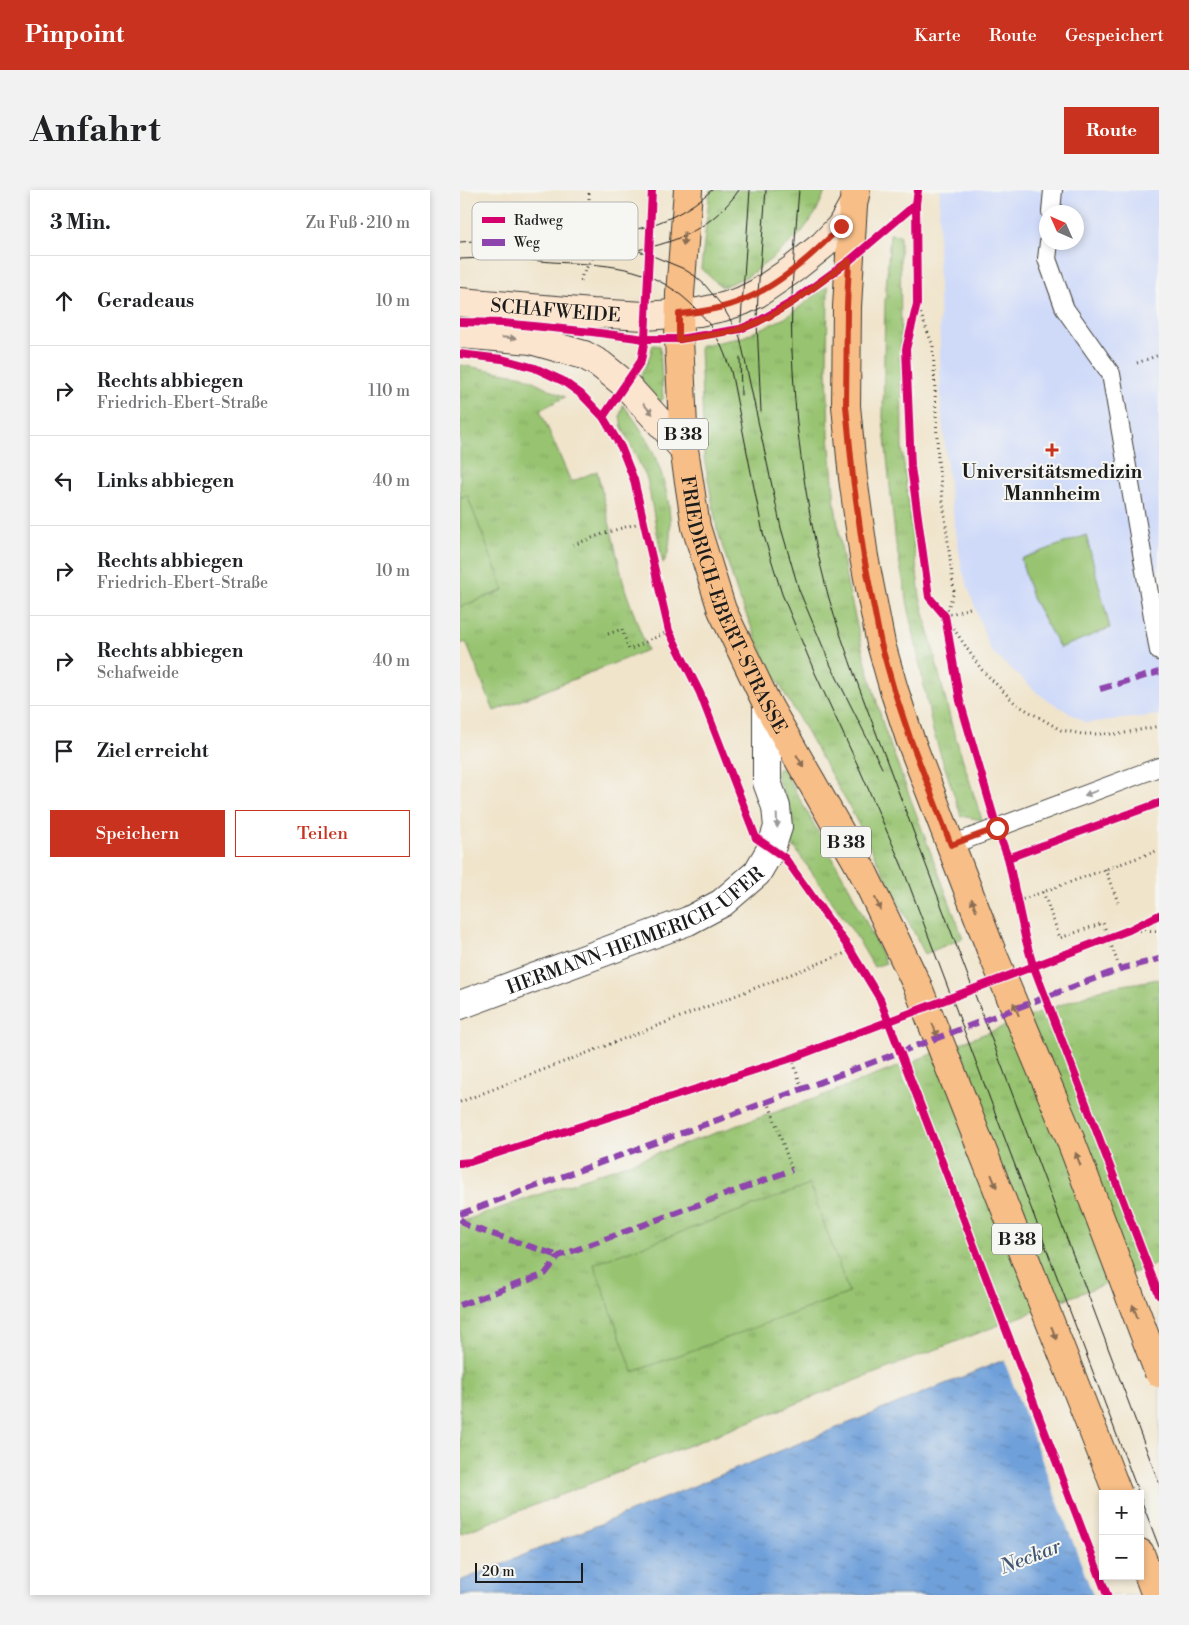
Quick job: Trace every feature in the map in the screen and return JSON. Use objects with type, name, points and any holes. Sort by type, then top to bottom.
[{"type":"main road","name":"FRIEDRICH-EBERT-STRASSE","points":[[688,190],[679,314],[684,449],[696,527],[722,610],[767,704],[863,872],[917,985],[1116,1490]]},
{"type":"main road","name":"SCHAFWEIDE","points":[[460,302],[645,316],[679,314],[723,307],[758,293],[823,245],[841,226],[855,198]]},
{"type":"main road","points":[[855,198],[847,307],[846,406],[853,478],[864,557],[881,644],[910,738],[991,950],[1069,1136],[1159,1373]]},
{"type":"main road","points":[[460,334],[531,340],[584,355],[600,364],[626,385],[684,449]]},
{"type":"main road","points":[[1144,1564],[1156,1595]]},
{"type":"street","name":"HERMANN-HEIMERICH-UFER","points":[[460,1005],[688,921],[722,903],[757,873],[771,849],[778,827],[776,807],[767,782],[767,704]]},
{"type":"lane","points":[[1052,205],[1053,190]]},
{"type":"lane","points":[[1048,250],[1047,259],[1065,308],[1111,374],[1159,651]]},
{"type":"lane","points":[[951,845],[1159,767]]},
{"type":"path","points":[[580,285],[582,275],[591,260]]},
{"type":"path","points":[[913,322],[917,304]]},
{"type":"path","points":[[917,304],[933,346],[938,460],[954,592],[942,613]]},
{"type":"path","points":[[573,545],[643,522]]},
{"type":"path","points":[[942,613],[973,608]]},
{"type":"path","points":[[942,613],[981,669],[1016,704],[1061,730],[1082,734],[1120,734],[1159,726]]},
{"type":"path","points":[[608,634],[622,629],[629,650],[669,631]]},
{"type":"path","points":[[1018,901],[1159,850]]},
{"type":"path","points":[[1105,869],[1118,902]]},
{"type":"path","points":[[1044,892],[1060,938],[1103,923],[1120,969]]},
{"type":"path","points":[[1025,970],[1129,930],[1159,915]]},
{"type":"path","points":[[1129,930],[1159,932]]},
{"type":"path","points":[[460,1102],[851,951]]},
{"type":"path","points":[[950,998],[978,987]]},
{"type":"path","points":[[460,1163],[470,1162],[792,1058],[904,1016]]},
{"type":"path","points":[[792,1058],[802,1089]]},
{"type":"path","points":[[768,1101],[792,1170]]},
{"type":"shaded area","name":"Universitätsmedizin Mannheim","points":[[940,190],[1159,190],[1159,715],[1086,723],[1040,695],[990,650],[962,570],[950,495],[941,406],[938,246]]},
{"type":"green space","points":[[710,190],[826,190],[815,214],[801,233],[748,276],[722,287],[701,269]]},
{"type":"green space","points":[[890,234],[900,235],[902,448],[920,597],[952,726],[982,820],[961,816],[933,731],[896,545],[883,418],[885,303]]},
{"type":"green space","points":[[828,286],[827,369],[829,435],[835,505],[846,578],[865,660],[885,731],[963,938],[925,954],[849,806],[765,659],[738,595],[717,529],[704,457],[700,346],[743,337],[785,318]]},
{"type":"green space","points":[[653,345],[660,346],[663,399],[661,401],[658,401],[640,377]]},
{"type":"green space","points":[[460,365],[523,376],[565,397],[540,410],[571,482],[597,471],[625,589],[647,650],[494,711],[466,642],[460,644]]},
{"type":"green space","points":[[623,405],[634,419],[652,450],[664,484],[668,501],[670,537],[668,554],[663,563],[647,479],[622,427],[620,416]]},
{"type":"green space","points":[[467,495],[504,590],[460,607],[460,498]]},
{"type":"green space","points":[[1086,535],[1110,628],[1060,648],[1032,598],[1021,559]]},
{"type":"green space","points":[[778,769],[783,769],[851,891],[886,963],[874,967],[856,936],[790,841],[791,811],[776,776]]},
{"type":"green space","points":[[1159,979],[1159,1263],[460,1534],[460,1222],[816,1098],[1105,988]]},
{"type":"green space","points":[[810,1185],[849,1293],[633,1372],[594,1264]]},
{"type":"water","name":"Neckar","points":[[1159,1297],[1159,1595],[460,1595],[460,1581]]},
{"type":"pier","points":[[1159,1295],[1159,1595],[1093,1595],[1003,1358]]},
{"type":"tram line","points":[[638,229],[676,215],[712,190]]},
{"type":"tram line","points":[[638,250],[667,242],[694,231],[707,223],[729,203],[739,190]]},
{"type":"tram line","points":[[740,335],[750,190]]},
{"type":"tram line","points":[[761,412],[757,322],[766,190]]},
{"type":"tram line","points":[[799,190],[792,303],[792,348],[797,428],[815,540],[828,595],[857,682],[1159,1483]]},
{"type":"tram line","points":[[460,242],[472,241]]},
{"type":"tram line","points":[[638,251],[682,268],[695,276],[723,307],[740,337],[781,528],[799,590],[831,666],[882,768]]},
{"type":"tram line","points":[[460,259],[472,259]]},
{"type":"tram line","points":[[530,260],[608,266],[626,269],[658,281],[674,290],[701,314],[714,331],[723,349],[731,371],[763,533],[782,594],[815,673],[902,866],[1137,1490]]},
{"type":"tram line","points":[[740,357],[741,395]]},
{"type":"tram line","points":[[1144,1508],[1159,1547]]},
{"type":"marked path","points":[[1100,689],[1159,672]]},
{"type":"marked path","points":[[460,1214],[802,1089],[1120,969],[1159,959]]},
{"type":"marked path","points":[[460,1305],[545,1274],[559,1256],[792,1170]]},
{"type":"marked path","points":[[460,1219],[468,1226],[559,1256]]},
{"type":"cycle path","points":[[603,417],[641,361],[645,339],[652,190]]},
{"type":"cycle path","points":[[918,190],[916,204],[917,304],[906,349],[911,467],[929,597],[945,616],[960,701],[997,828],[1008,858],[1032,962],[1159,1295]]},
{"type":"cycle path","points":[[460,322],[503,323],[645,339],[679,339],[740,329],[757,322],[792,302],[849,261],[916,204]]},
{"type":"cycle path","points":[[460,354],[502,359],[535,368],[563,381],[581,394],[603,417],[621,447],[634,480],[669,631],[700,693],[756,838],[785,858],[851,951],[880,999],[1107,1595]]},
{"type":"cycle path","points":[[1008,858],[1159,803]]},
{"type":"cycle path","points":[[460,1163],[470,1162],[792,1058],[1129,930],[1159,915]]},
{"type":"place","name":"Universitätsmedizin Mannheim","points":[[1052,450]]},
{"type":"route","points":[[841,226],[823,245],[758,293],[723,307],[679,314],[679,340],[740,329],[757,322],[792,302],[849,261],[846,406],[853,478],[864,557],[881,644],[910,738],[951,845],[997,828]]}]
